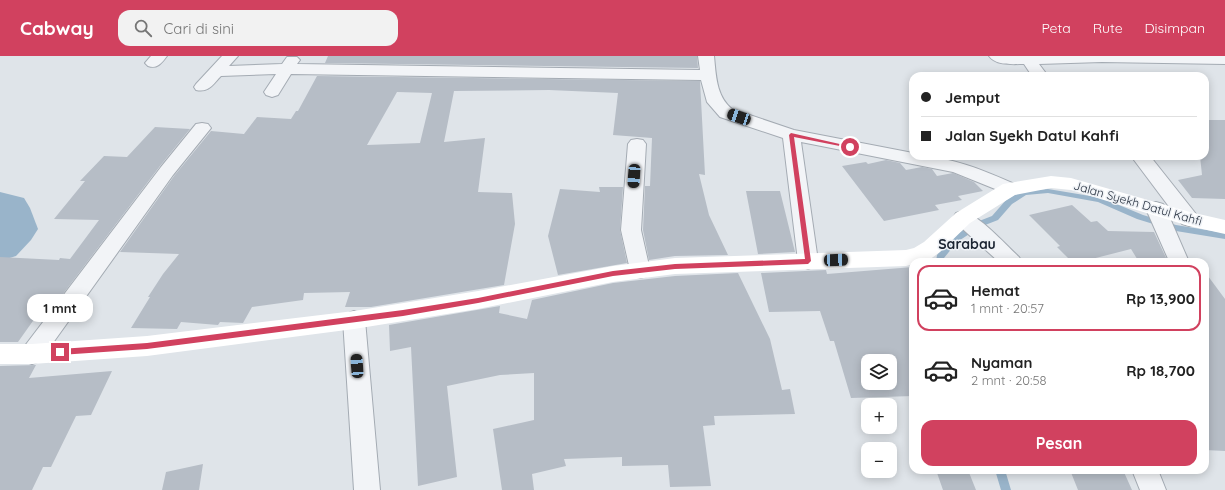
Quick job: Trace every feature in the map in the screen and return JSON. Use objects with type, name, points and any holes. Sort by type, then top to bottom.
[{"type":"street","points":[[202,88],[230,56]]},
{"type":"street","points":[[371,71],[377,56]]},
{"type":"street","points":[[456,71],[461,56]]},
{"type":"street","points":[[540,72],[543,56]]},
{"type":"street","points":[[623,73],[624,56]]},
{"type":"street","points":[[706,56],[708,75],[715,103],[726,113],[791,135],[909,158]]},
{"type":"street","points":[[1002,58],[1028,59],[1101,57],[1225,59]]},
{"type":"street","points":[[1028,59],[1037,72]]},
{"type":"street","points":[[218,71],[290,63],[371,71],[708,75]]},
{"type":"street","points":[[272,92],[290,63]]},
{"type":"street","points":[[32,354],[167,171],[202,128]]},
{"type":"street","points":[[791,135],[808,261]]},
{"type":"street","points":[[637,144],[631,230],[640,270]]},
{"type":"street","points":[[921,160],[957,167],[1010,189]]},
{"type":"street","points":[[1143,160],[1189,219]]},
{"type":"street","name":"Jalan Syekh Datul Kahfi","points":[[0,354],[32,354],[147,346],[354,320],[478,300],[613,274],[675,266],[906,258],[920,254],[932,247],[965,220],[1010,189],[1051,182],[1071,184],[1161,220],[1189,219],[1225,227]]},
{"type":"street","points":[[965,220],[1008,258]]},
{"type":"street","points":[[1161,220],[1178,258]]},
{"type":"street","points":[[354,320],[367,490]]},
{"type":"street","points":[[1147,474],[1154,490]]},
{"type":"building","points":[[328,56],[697,56],[698,68],[325,63]]},
{"type":"building","points":[[317,76],[700,81],[705,175],[699,174],[709,215],[728,255],[675,256],[649,260],[643,230],[645,186],[650,186],[652,138],[613,135],[618,93],[549,90],[454,91],[444,142],[485,138],[478,192],[512,193],[515,224],[504,285],[371,307],[345,307],[350,292],[304,293],[303,300],[252,307],[243,323],[220,322],[218,325],[181,322],[177,329],[131,328],[150,297],[148,297],[163,274],[179,254],[120,252],[174,176],[211,131],[244,134],[257,117],[291,119],[296,111],[298,111]],"holes":[[[397,92],[432,93],[420,143],[367,145]]]},
{"type":"building","points":[[1209,120],[1225,120],[1225,199],[1192,198],[1178,180],[1202,175],[1200,160],[1209,160]]},
{"type":"building","points":[[155,127],[190,129],[160,166],[50,311],[40,311],[18,342],[0,342],[0,257],[59,260],[60,258],[70,259],[99,220],[54,219],[85,181],[80,181],[104,156],[127,157]]},
{"type":"building","points":[[886,160],[900,163],[906,170],[922,167],[932,169],[937,176],[953,173],[974,182],[983,191],[958,196],[962,200],[935,205],[939,210],[884,221],[842,166],[866,162],[868,164]]},
{"type":"building","points":[[599,187],[623,187],[620,230],[627,263],[558,275],[548,236],[560,189],[600,192]]},
{"type":"building","points":[[746,191],[780,191],[795,252],[758,254]]},
{"type":"building","points":[[1072,205],[1091,222],[1097,221],[1108,231],[1154,232],[1166,258],[1137,258],[1131,249],[1096,258],[1068,258],[1057,247],[1060,246],[1029,215]]},
{"type":"building","points":[[909,267],[909,396],[851,398],[834,341],[830,341],[820,311],[769,312],[761,273],[826,270],[827,274]]},
{"type":"building","points":[[738,273],[770,339],[782,390],[790,389],[795,414],[714,416],[715,425],[703,426],[711,486],[670,487],[668,465],[622,466],[622,457],[564,459],[566,466],[532,474],[534,490],[502,490],[493,429],[534,420],[534,373],[500,375],[447,386],[457,477],[418,486],[411,347],[390,351],[389,325],[500,306],[499,313],[527,319],[532,300],[613,283],[675,276]]},
{"type":"building","points":[[1209,277],[1225,299],[1225,451],[1209,450]]},
{"type":"building","points":[[36,365],[29,378],[112,371],[91,415],[76,416],[51,467],[43,467],[32,490],[0,490],[0,366]]},
{"type":"building","points":[[203,464],[199,490],[162,490],[166,472]]},
{"type":"building","points":[[937,474],[970,474],[976,490],[943,490]]},
{"type":"building","points":[[1072,474],[1125,474],[1132,490],[1078,490]]},
{"type":"waterway","points":[[940,258],[954,240],[977,225],[995,218],[1009,202],[1024,193],[1048,191],[1099,200],[1140,217],[1176,228],[1225,236]]},
{"type":"waterway","points":[[0,207],[9,208],[16,229],[0,245]]},
{"type":"waterway","points":[[1001,474],[1006,490]]},
{"type":"district","name":"Sarabau","points":[[967,244]]},
{"type":"route","points":[[60,352],[147,346],[403,313],[613,274],[675,266],[808,261],[791,135],[850,147]]}]
